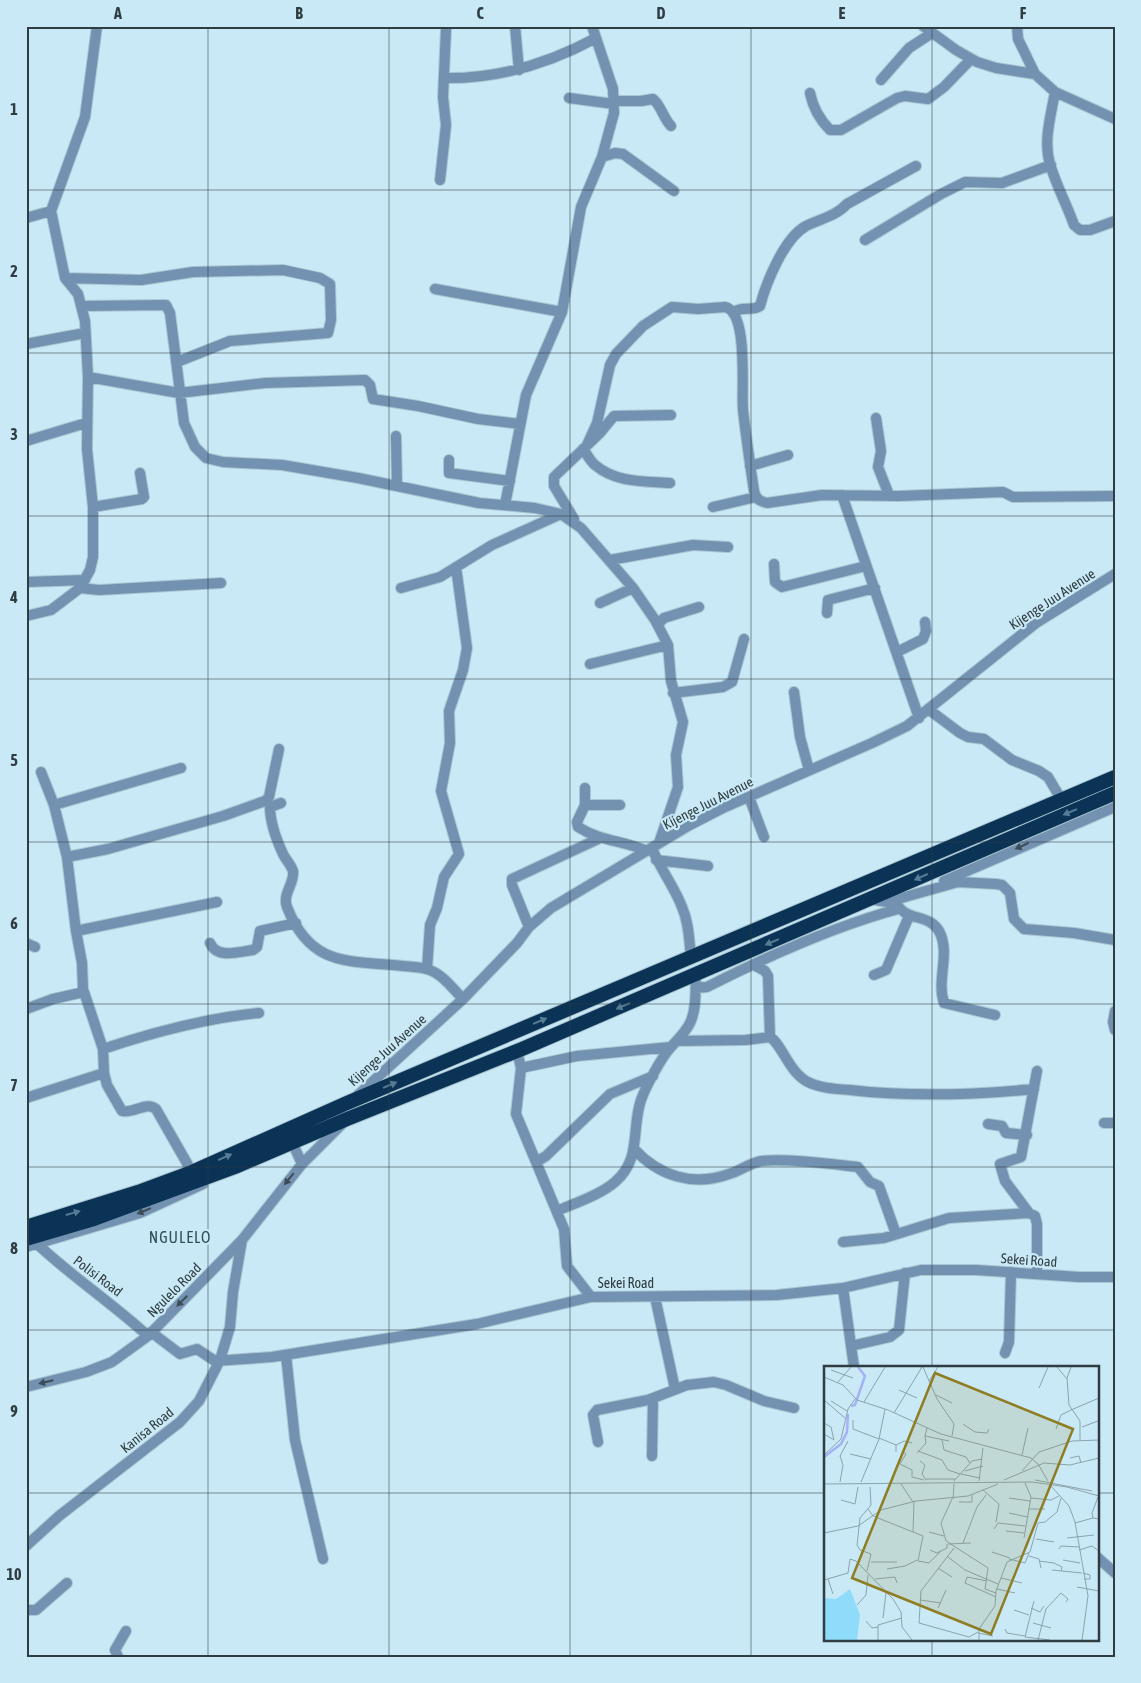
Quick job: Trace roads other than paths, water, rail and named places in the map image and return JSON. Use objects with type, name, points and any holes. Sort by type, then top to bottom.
[{"type":"highway","points":[[29,1239],[1115,777]]},
{"type":"highway","points":[[29,1239],[94,1219],[235,1167],[347,1119],[696,981],[869,899],[1115,793]]},
{"type":"highway","points":[[516,1031],[519,1050]]},
{"type":"highway","points":[[472,1050],[478,1067]]},
{"type":"street","points":[[26,616],[51,610],[82,584],[93,557],[93,507],[86,423],[88,377],[82,306],[78,294],[65,278],[51,211],[85,117],[97,26]]},
{"type":"street","points":[[515,26],[519,70]]},
{"type":"street","points":[[506,505],[528,388],[562,312],[581,207],[609,136],[614,102],[612,84],[592,26]]},
{"type":"street","points":[[923,26],[971,59],[996,68],[1035,74]]},
{"type":"street","points":[[1017,26],[1018,39],[1035,74],[1055,92],[1115,119]]},
{"type":"street","points":[[440,180],[446,125],[443,103],[446,29]]},
{"type":"street","points":[[881,80],[909,48],[932,33]]},
{"type":"street","points":[[444,78],[468,78],[519,70],[571,52],[596,38]]},
{"type":"street","points":[[810,93],[812,104],[825,125],[830,130],[841,130],[897,98],[905,96],[928,99],[944,87],[971,59]]},
{"type":"street","points":[[1055,92],[1049,124],[1048,147],[1050,165],[1074,225],[1080,230],[1090,230],[1115,221]]},
{"type":"street","points":[[569,98],[614,102],[653,99],[657,101],[664,120],[671,126]]},
{"type":"street","points":[[602,157],[623,154],[674,191]]},
{"type":"street","points":[[865,240],[941,194],[966,182],[1002,183],[1050,165]]},
{"type":"street","points":[[733,313],[739,308],[755,309],[760,306],[768,280],[783,253],[798,232],[841,211],[847,204],[916,166]]},
{"type":"street","points":[[26,218],[51,211]]},
{"type":"street","points":[[65,278],[141,280],[193,272],[283,270],[320,278],[330,284],[331,320],[328,333],[230,341],[177,362]]},
{"type":"street","points":[[435,289],[562,312]]},
{"type":"street","points":[[82,306],[166,305],[170,313],[179,393],[188,434],[195,447],[206,458],[223,462],[282,465],[479,503],[535,508],[561,514],[581,528]]},
{"type":"street","points":[[585,447],[597,423],[610,364],[616,354],[643,326],[672,307],[698,309],[725,307],[733,313],[743,349],[742,403],[756,497]]},
{"type":"street","points":[[26,344],[85,333]]},
{"type":"street","points":[[88,377],[179,393],[265,384],[366,380],[370,385],[373,399],[418,406],[478,419],[520,424]]},
{"type":"street","points":[[670,415],[614,416],[553,481],[564,506],[633,588],[658,624],[668,645],[673,693],[683,722],[676,756],[678,787],[653,847],[656,860],[683,908],[688,928],[690,957]]},
{"type":"street","points":[[876,418],[881,451],[878,467],[890,495]]},
{"type":"street","points":[[26,441],[86,423]]},
{"type":"street","points":[[396,436],[397,486]]},
{"type":"street","points":[[585,447],[594,464],[615,477],[628,480],[670,483]]},
{"type":"street","points":[[750,466],[788,455]]},
{"type":"street","points":[[449,460],[449,473],[510,482]]},
{"type":"street","points":[[93,507],[142,499],[144,497],[140,473]]},
{"type":"street","points":[[713,507],[756,497],[767,503],[822,495],[1004,492],[1019,497],[1115,496]]},
{"type":"street","points":[[842,495],[919,718]]},
{"type":"street","points":[[401,588],[440,577],[504,539],[561,514]]},
{"type":"street","points":[[610,560],[685,545],[728,547]]},
{"type":"street","points":[[774,564],[775,582],[782,587],[866,566]]},
{"type":"street","points":[[427,969],[430,926],[437,908],[444,877],[459,854],[441,791],[450,742],[449,711],[463,670],[467,648],[456,567]]},
{"type":"street","name":"Kijenge Juu Avenue","points":[[348,1104],[464,999],[512,949],[529,927],[559,903],[714,813],[893,734],[919,718],[1036,623],[1115,574]]},
{"type":"street","points":[[26,582],[82,584],[99,590],[221,583]]},
{"type":"street","points":[[600,603],[633,588]]},
{"type":"street","points":[[827,613],[828,600],[875,588]]},
{"type":"street","points":[[658,624],[664,618],[698,607]]},
{"type":"street","points":[[896,652],[923,639],[926,631],[925,622]]},
{"type":"street","points":[[673,693],[723,687],[732,682],[744,638]]},
{"type":"street","points":[[590,664],[668,645]]},
{"type":"street","points":[[794,692],[800,737],[809,770]]},
{"type":"street","points":[[928,709],[960,733],[968,737],[984,739],[1012,760],[1039,771],[1048,777],[1061,799]]},
{"type":"street","points":[[67,857],[108,849],[223,816],[265,801],[269,797],[279,749]]},
{"type":"street","points":[[54,805],[181,768]]},
{"type":"street","points":[[41,772],[54,805],[67,857],[84,992],[103,1049],[104,1073],[112,1096],[122,1111],[130,1112],[149,1106],[159,1112],[188,1165]]},
{"type":"street","points":[[585,788],[585,805],[576,825],[598,839],[653,847]]},
{"type":"street","points":[[749,797],[764,837]]},
{"type":"street","points":[[281,803],[270,807],[270,816],[283,853],[293,874],[286,898],[287,907],[310,943],[335,960],[427,969],[439,975],[464,999]]},
{"type":"street","points":[[585,805],[620,805]]},
{"type":"street","points":[[696,981],[704,988],[1115,806]]},
{"type":"street","points":[[529,927],[512,885],[512,879],[598,839]]},
{"type":"street","points":[[656,860],[708,866]]},
{"type":"street","points":[[920,892],[958,882],[1002,885],[1010,893],[1014,919],[1024,929],[1074,933],[1115,940]]},
{"type":"street","points":[[869,899],[897,904],[909,916],[928,920],[940,933],[944,950],[944,1003],[995,1015]]},
{"type":"street","points":[[76,931],[217,902]]},
{"type":"street","points":[[874,975],[886,970],[909,916]]},
{"type":"street","points":[[210,943],[213,950],[218,953],[253,950],[257,947],[260,931],[296,923]]},
{"type":"street","points":[[754,966],[765,971],[768,976],[770,1037]]},
{"type":"street","points":[[557,1211],[615,1182],[626,1168],[634,1149],[640,1102],[674,1044],[691,1022],[695,1004],[696,981]]},
{"type":"street","points":[[26,1010],[53,999],[84,992]]},
{"type":"street","points":[[1115,1011],[1113,1022],[1115,1030]]},
{"type":"street","points":[[103,1049],[141,1036],[191,1025],[211,1018],[259,1013]]},
{"type":"street","points":[[521,1068],[577,1056],[674,1044],[770,1037],[774,1039],[786,1061],[797,1073],[806,1081],[822,1086],[890,1095],[989,1093],[1034,1089]]},
{"type":"street","points":[[519,1050],[521,1068],[516,1114],[564,1229],[567,1266],[591,1297]]},
{"type":"street","points":[[1037,1071],[1022,1157],[1003,1161],[1000,1166],[1006,1180],[1029,1213],[1035,1216],[1037,1224],[1037,1274]]},
{"type":"street","points":[[26,1098],[104,1073]]},
{"type":"street","points":[[536,1162],[546,1156],[610,1094],[654,1076]]},
{"type":"street","name":"Ngulelo Road","points":[[26,1386],[86,1372],[112,1362],[149,1334],[242,1240],[302,1164],[347,1119]]},
{"type":"street","points":[[988,1124],[1002,1126],[1006,1133],[1026,1135]]},
{"type":"street","points":[[292,1142],[302,1164]]},
{"type":"street","points":[[634,1149],[654,1168],[682,1179],[726,1175],[760,1161],[858,1167],[871,1183],[879,1186],[896,1234]]},
{"type":"street","points":[[843,1242],[896,1234],[949,1218],[1029,1213]]},
{"type":"street","name":"Polisi Road","points":[[29,1239],[149,1334]]},
{"type":"street","name":"Kanisa Road","points":[[26,1546],[58,1516],[180,1422],[199,1401],[220,1360],[230,1327],[233,1292],[242,1240]]},
{"type":"street","name":"Sekei Road","points":[[149,1334],[180,1354],[197,1350],[211,1360],[220,1360],[286,1355],[477,1324],[591,1297],[777,1295],[842,1288],[905,1273],[940,1269],[1115,1277]]},
{"type":"street","points":[[1005,1353],[1009,1339],[1011,1272]]},
{"type":"street","points":[[851,1346],[890,1337],[899,1330],[905,1273]]},
{"type":"street","points":[[842,1288],[854,1366]]},
{"type":"street","points":[[655,1297],[675,1389]]},
{"type":"street","points":[[286,1355],[295,1440],[323,1559]]},
{"type":"street","points":[[598,1442],[593,1415],[596,1410],[653,1398],[687,1385],[714,1382],[764,1400],[794,1408]]},
{"type":"street","points":[[652,1456],[653,1398]]},
{"type":"street","points":[[1098,1558],[1115,1573]]},
{"type":"street","points":[[26,1610],[36,1610],[66,1583]]},
{"type":"street","points":[[118,1657],[115,1650],[126,1631]]},
{"type":"district","name":"NGULELO","points":[[180,1237]]}]
